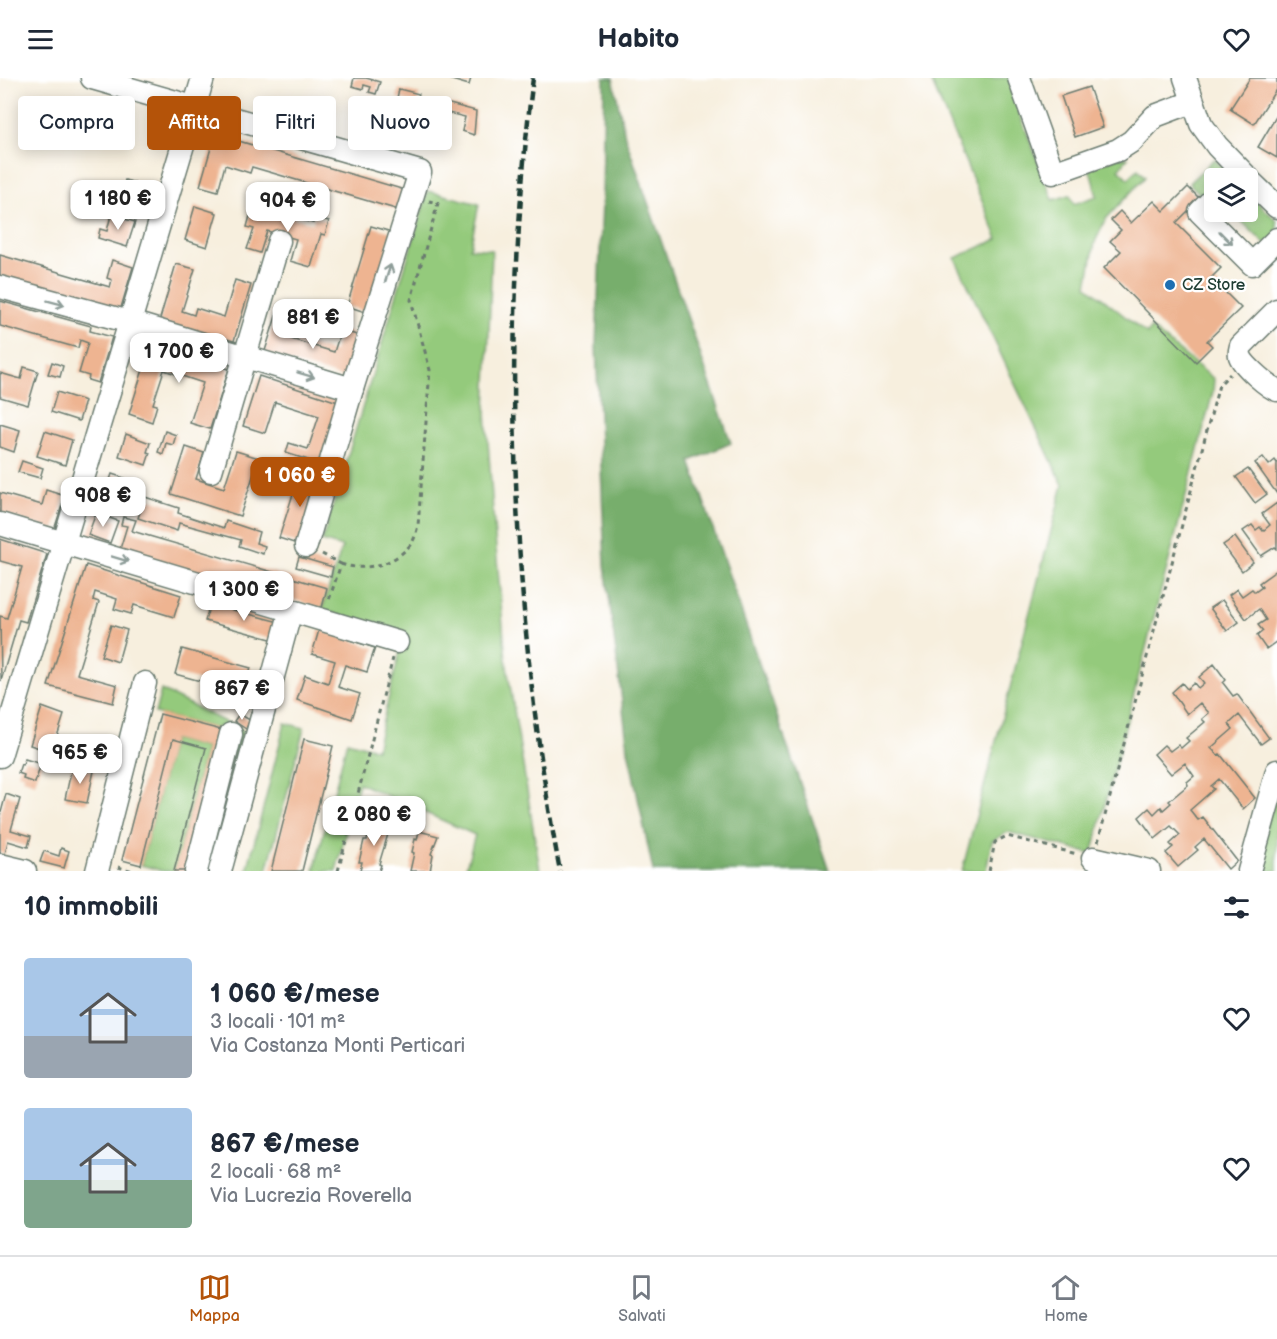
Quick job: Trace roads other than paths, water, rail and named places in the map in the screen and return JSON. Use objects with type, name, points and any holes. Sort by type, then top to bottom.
[{"type":"street","points":[[92,78],[155,96]]},
{"type":"street","points":[[197,96],[203,78]]},
{"type":"street","points":[[1019,78],[1053,173],[1118,150],[1132,141],[1155,116],[1192,102]]},
{"type":"street","points":[[1185,78],[1201,124],[1235,168]]},
{"type":"street","points":[[241,121],[420,172],[306,546]]},
{"type":"street","points":[[0,756],[181,150]]},
{"type":"street","points":[[1258,191],[1277,207]]},
{"type":"street","points":[[1210,222],[1252,264],[1277,239]]},
{"type":"street","points":[[211,471],[279,241]]},
{"type":"street","points":[[0,287],[130,322],[352,389]]},
{"type":"street","points":[[1273,380],[1242,360],[1239,353],[1241,346],[1277,310]]},
{"type":"street","points":[[0,524],[397,642]]},
{"type":"street","points":[[220,871],[291,610]]},
{"type":"street","points":[[97,871],[145,683]]},
{"type":"street","points":[[196,871],[231,734]]},
{"type":"street","points":[[1248,871],[1277,771]]},
{"type":"street","points":[[211,813],[235,819]]},
{"type":"street","points":[[1094,858],[1149,871]]},
{"type":"street","points":[[0,865],[25,871]]},
{"type":"railway","points":[[533,78],[516,275],[514,375],[516,476],[521,576],[530,676],[543,774],[560,871]]},
{"type":"place","name":"CZ Store","points":[[1170,285]]}]
